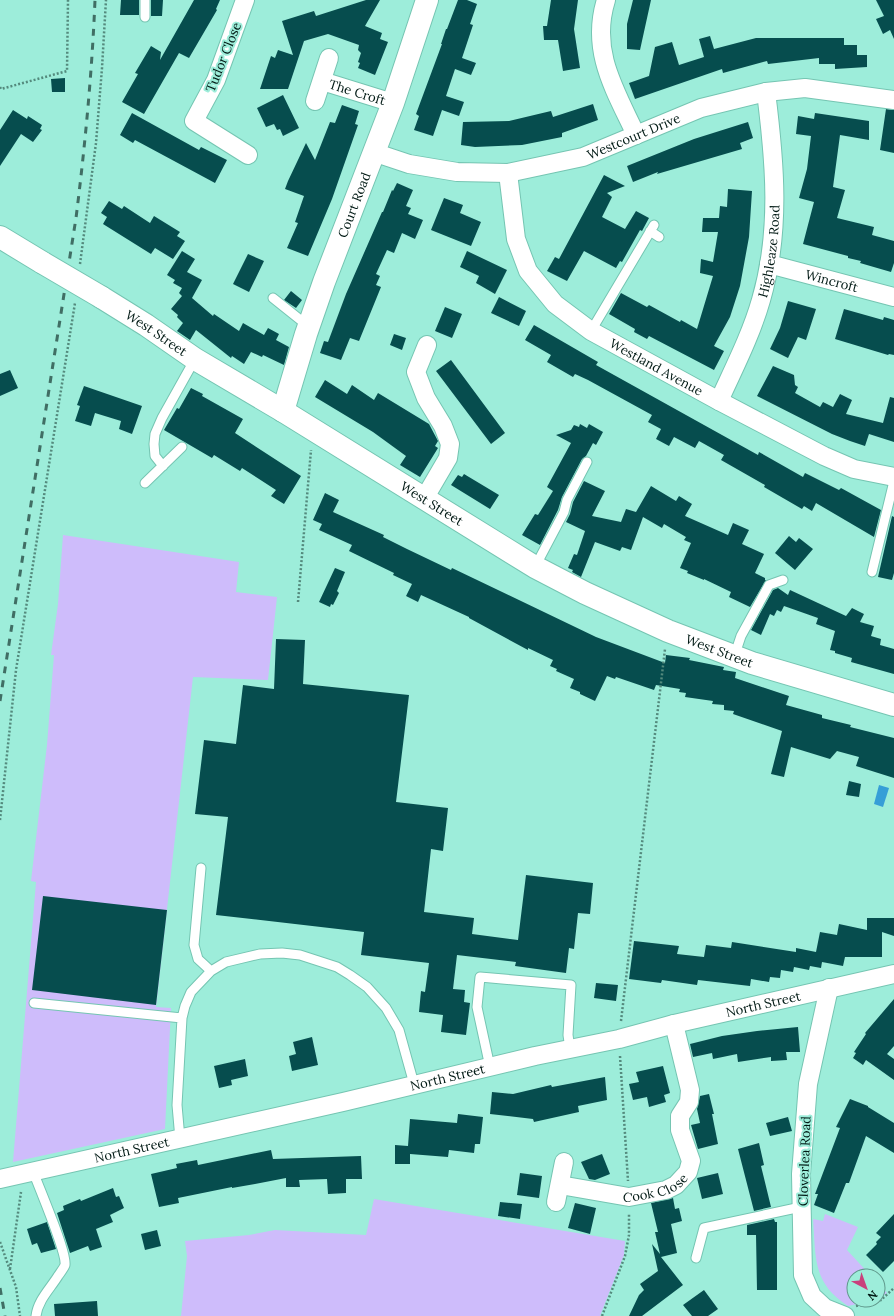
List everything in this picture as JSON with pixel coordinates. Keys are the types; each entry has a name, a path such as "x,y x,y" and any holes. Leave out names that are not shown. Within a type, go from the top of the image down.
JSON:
{"street":[{"name":"Tudor Close","path":"245,0 216,80 194,121 248,154"},
{"name":"Court Road","path":"283,411 324,282 393,103 427,0"},
{"path":"606,0 601,26 602,52 616,92 636,135"},
{"path":"315,101 329,58"},
{"name":"The Croft","path":"322,81 393,103"},
{"name":"Westcourt Drive","path":"373,152 409,164 457,172 508,173 583,157 701,108 766,92 805,88 894,100"},
{"name":"Highleaze Road","path":"719,402 752,327 761,300 769,264 775,200 774,168 766,92"},
{"name":"Westland Avenue","path":"508,173 516,239 528,271 556,304 591,331 719,402 824,456 854,469 894,477"},
{"name":"West Street","path":"5,244 43,263 101,297 146,325 195,359 283,411 535,567 585,593 668,631 734,657 894,705"},
{"name":"Wincroft","path":"769,264 894,297"},
{"path":"424,499 448,458 450,444 443,426 426,398 416,372 427,345"},
{"name":"North Street","path":"0,1179 343,1102 414,1084 619,1039 674,1024 894,974"},
{"name":"Cloverlea Road","path":"830,988 808,1084 801,1174 803,1275 812,1296 825,1308 845,1316"},
{"name":"Cook Close","path":"560,1185 629,1197 666,1190 676,1185 688,1172 691,1161 680,1130 680,1116 689,1102 690,1090 674,1024"},
{"path":"556,1202 564,1162"}],"lane":[{"path":"145,0 145,17"},
{"path":"591,331 652,228 659,237"},
{"path":"273,298 309,327"},
{"path":"163,466 155,456 155,434 162,418 195,359"},
{"path":"145,483 182,447"},
{"path":"535,567 564,512 567,500 587,462"},
{"path":"872,572 894,481"},
{"path":"734,657 741,636 769,585 783,580"},
{"path":"201,868 194,945 198,959 211,971"},
{"path":"180,1139 177,1105 182,1018 192,992 211,971 226,962 260,954 282,953 300,955 337,967 367,987 386,1008 399,1030 414,1084"},
{"path":"490,1067 476,1007 480,977 571,985 568,1034 570,1049"},
{"path":"34,1002 182,1018"},
{"path":"27,1173 60,1240 64,1252 65,1265 37,1308 36,1316"},
{"path":"696,1258 704,1228 801,1207"}],"path":[{"path":"0,87 1,89 67,70 68,0"},
{"path":"79,270 96,143 106,0"},
{"path":"0,820 16,670 75,300"},
{"path":"298,602 312,429"},
{"path":"602,1316 625,1256 629,1235 629,1197 619,1039 668,631"},
{"path":"10,1269 20,1193 27,1173"},
{"path":"0,1242 16,1287 20,1316"},
{"path":"845,1316 854,1307 881,1300 894,1288"}],"shaded area":[{"path":"63,535 239,562 236,592 277,597 268,680 193,677 156,1007 171,1008 165,1129 13,1162 36,882 31,881 47,745 54,655 51,655 58,604"},
{"path":"374,1199 625,1241 624,1255 600,1316 181,1316 187,1256 185,1241 249,1235 275,1230 366,1235"},
{"path":"825,1214 858,1227 847,1250 864,1268 846,1268 846,1304 836,1297 828,1288 818,1268 813,1219 823,1221"}],"water":[{"path":"879,785 889,788 883,807 874,804"}],"building":[{"path":"121,0 139,0 139,15 120,15"},
{"path":"151,0 163,0 162,16 151,16"},
{"path":"194,0 220,0 216,9 217,10 189,58 179,53 144,114 122,102 138,74 135,73 151,46 161,52 160,60"},
{"path":"366,0 380,0 365,26 382,33 380,39 388,42 375,75 358,68 361,53 358,50 359,45 328,34 304,41 288,89 260,89 271,56 275,58 278,50 293,55 282,21 314,11 316,16"},
{"path":"458,0 467,0 477,4 470,24 473,25 462,58 476,63 471,75 455,69 446,96 464,102 459,116 442,110 433,136 414,130 419,116 416,114 442,44 446,29"},
{"path":"551,0 578,0 574,29 580,68 563,71 558,40 544,40 543,26 547,26"},
{"path":"633,0 651,0 640,50 627,49 627,24"},
{"path":"876,0 894,0 894,39 890,30 883,34 876,19 884,16"},
{"path":"710,36 714,49 756,38 844,38 844,45 857,45 857,55 867,55 867,67 835,69 835,64 819,64 819,58 768,64 767,61 723,73 722,69 635,99 629,83 649,76 655,47 672,42 679,65 704,57 699,39"},
{"path":"65,78 65,92 52,92 51,79"},
{"path":"283,95 299,128 283,136 280,129 277,130 274,124 266,127 257,108"},
{"path":"593,104 598,120 562,133 562,137 522,145 475,147 461,145 463,122 509,121 551,111 553,117"},
{"path":"342,105 359,111 355,124 358,125 332,199 308,256 287,248 298,223 295,222 304,196 285,189 306,143 315,160 330,122 335,123"},
{"path":"886,109 894,110 894,153 880,150"},
{"path":"13,110 27,119 28,116 42,125 40,129 42,130 33,142 21,134 0,166 0,130"},
{"path":"132,113 199,150 201,147 227,160 215,183 135,140 133,143 120,135"},
{"path":"815,113 869,121 869,140 840,135 833,187 845,190 837,218 874,227 872,235 894,241 894,263 891,272 860,263 861,261 848,258 848,256 803,244 814,202 799,198 807,169 811,136 796,134 798,116 814,119"},
{"path":"748,122 753,138 740,143 742,149 657,174 658,172 633,182 627,166 694,139"},
{"path":"604,175 625,186 607,193 612,197 602,217 625,229 636,211 649,218 642,231 640,230 622,262 620,261 616,268 584,251 567,281 547,271 555,257 559,259"},
{"path":"397,183 413,190 406,206 411,208 408,214 423,220 415,239 402,233 394,253 387,250 376,274 380,276 376,285 381,287 359,341 350,338 341,360 320,353 324,341 328,342 346,294 392,190 393,191"},
{"path":"728,189 752,191 749,237 740,286 730,317 714,346 724,351 714,370 649,336 647,339 634,332 635,329 609,314 621,293 647,307 649,305 680,322 681,320 697,329 713,276 700,273 701,259 713,262 718,232 702,232 703,218 719,218 720,206 727,207"},
{"path":"444,198 463,205 460,213 481,222 471,246 431,230"},
{"path":"109,201 122,209 124,206 150,223 154,216 180,232 177,236 185,241 173,259 155,248 151,254 103,224 107,217 101,213"},
{"path":"182,251 195,259 187,272 202,280 192,298 213,316 214,314 239,331 243,323 264,335 268,328 279,334 276,340 289,347 284,365 263,355 262,357 251,352 244,364 232,356 231,358 196,330 190,340 177,331 183,323 177,317 178,315 171,309 182,296 179,293 182,288 173,283 175,280 167,275"},
{"path":"467,251 507,270 495,294 476,283 479,276 460,267"},
{"path":"248,254 264,261 249,292 233,284"},
{"path":"291,291 302,300 296,308 284,300"},
{"path":"499,297 526,311 519,326 491,313"},
{"path":"788,301 816,309 806,340 798,337 788,358 770,349 780,328"},
{"path":"445,307 462,314 452,338 435,331"},
{"path":"844,309 883,320 884,317 894,320 894,355 888,355 835,339"},
{"path":"534,325 598,362 596,365 758,455 759,452 803,477 805,473 839,490 841,488 881,510 874,537 816,503 812,511 804,506 802,509 764,487 765,485 721,460 724,455 699,441 695,448 674,437 669,446 656,439 661,429 648,422 652,415 588,380 575,374 573,377 547,362 551,355 525,340"},
{"path":"394,334 406,338 402,350 390,345"},
{"path":"451,360 505,433 491,444 436,371"},
{"path":"773,366 794,375 795,385 798,387 795,393 820,407 823,402 833,407 840,394 852,400 846,414 883,423 890,397 894,398 894,442 869,434 865,446 850,441 832,434 757,396"},
{"path":"10,370 18,388 0,396 0,374"},
{"path":"325,380 347,394 352,385 374,400 378,393 429,424 438,441 435,446 438,448 420,477 400,465 406,456 373,432 315,397"},
{"path":"84,386 142,406 132,434 119,429 121,421 95,413 91,426 75,421 80,406 77,405"},
{"path":"191,388 203,394 202,396 243,419 235,433 301,476 284,504 271,496 276,490 242,468 240,471 214,455 212,458 164,430 177,408 179,409"},
{"path":"580,424 587,428 589,424 603,432 596,445 593,443 586,456 582,459 562,497 558,510 540,545 522,535 535,514 538,515 553,491 547,487 571,443 556,435 571,430 574,425 579,427"},
{"path":"464,474 499,495 490,509 451,485 458,475 462,477"},
{"path":"584,481 605,491 592,516 621,522 626,509 636,512 651,486 676,501 679,496 692,504 685,516 728,535 733,523 749,530 742,544 764,554 755,573 766,580 750,607 729,597 731,592 704,579 687,573 688,571 680,568 691,543 684,540 686,537 664,524 662,528 643,517 631,550 622,547 620,551 595,542 581,577 572,572 573,570 568,568 574,554 577,555 585,531 566,522 573,502"},
{"path":"325,493 339,500 333,512 384,535 383,537 451,570 452,568 596,637 665,663 666,655 690,658 689,660 724,667 723,670 736,672 735,678 789,696 786,705 822,715 822,718 851,725 850,727 894,738 894,778 856,766 859,757 837,751 830,759 791,747 784,777 771,774 782,731 733,714 734,711 724,710 724,705 712,704 713,701 685,697 686,693 679,692 680,689 656,685 654,690 616,677 615,679 607,676 595,701 580,694 580,692 570,688 574,679 556,671 557,669 550,666 553,660 528,648 528,650 469,617 421,595 418,602 406,596 412,584 393,575 394,573 349,551 352,545 319,530 322,524 313,520"},
{"path":"892,516 894,517 894,573 892,580 878,577"},
{"path":"789,536 796,542 799,538 813,549 795,570 775,553"},
{"path":"335,568 345,572 337,591 339,593 333,605 331,604 330,607 319,602"},
{"path":"778,588 788,595 790,590 846,616 852,608 864,614 860,622 874,626 871,636 881,639 880,645 894,649 894,674 851,662 852,658 830,650 835,631 816,624 818,618 784,606 781,612 777,610 774,616 770,614 761,635 751,630 773,590"},
{"path":"276,639 305,640 303,684 409,695 396,802 448,808 443,851 431,849 424,912 474,918 472,934 518,940 526,875 593,883 590,914 578,913 574,949 569,948 566,973 515,966 516,962 457,955 453,989 465,990 464,1002 470,1003 466,1035 441,1032 443,1015 419,1012 421,991 425,992 429,963 361,955 364,932 216,915 228,817 195,814 204,740 236,744 243,685 274,689"},
{"path":"849,781 861,784 859,797 846,795"},
{"path":"43,896 167,910 156,1005 32,990"},
{"path":"867,918 894,918 894,936 882,932 882,957 845,957 843,966 822,962 821,968 810,966 809,970 794,967 793,972 781,970 780,978 770,977 769,982 751,979 750,986 698,980 697,985 662,980 661,983 629,979 634,941 679,946 677,954 704,957 706,945 731,948 732,942 796,952 796,948 816,952 820,932 837,935 839,924 867,930"},
{"path":"596,983 618,985 616,1001 594,998"},
{"path":"894,999 894,1046 887,1054 894,1059 894,1080 866,1060 863,1065 853,1058 856,1053 854,1052 866,1034 865,1033"},
{"path":"798,1027 800,1052 786,1052 787,1060 771,1061 771,1057 738,1062 737,1054 713,1059 712,1053 693,1057 690,1044 722,1036"},
{"path":"312,1037 318,1065 292,1071 289,1056 296,1054 293,1042"},
{"path":"245,1059 248,1076 231,1080 232,1085 219,1088 214,1066"},
{"path":"663,1066 670,1093 664,1095 666,1102 649,1107 647,1097 633,1100 629,1084 639,1082 636,1072"},
{"path":"605,1077 607,1100 578,1106 579,1112 534,1122 533,1119 490,1114 492,1092 513,1094 551,1085 552,1087"},
{"path":"709,1094 714,1114 712,1114 718,1144 698,1149 691,1125 700,1123 697,1109 700,1096"},
{"path":"850,1099 868,1106 894,1123 894,1153 866,1136 849,1183 846,1183 834,1213 814,1205 818,1194 815,1194 840,1128 836,1127"},
{"path":"458,1114 483,1117 480,1144 475,1144 474,1153 449,1150 448,1157 410,1154 410,1164 395,1164 395,1145 408,1146 410,1119 457,1123"},
{"path":"788,1117 792,1131 770,1136 766,1123"},
{"path":"759,1143 764,1165 761,1166 771,1207 754,1211 738,1149"},
{"path":"271,1150 273,1159 361,1156 362,1179 346,1179 346,1193 328,1194 327,1179 299,1180 300,1187 286,1187 286,1178 178,1198 179,1203 159,1207 151,1174 177,1168 176,1164 197,1160 198,1165"},
{"path":"602,1154 610,1174 595,1180 589,1179 581,1162"},
{"path":"520,1173 542,1176 539,1198 517,1195"},
{"path":"718,1173 723,1194 702,1199 697,1178"},
{"path":"113,1188 116,1197 119,1196 124,1208 110,1215 113,1222 96,1229 102,1247 90,1251 88,1246 70,1253 57,1213 64,1210 63,1206 80,1199 81,1201"},
{"path":"673,1198 675,1209 679,1208 682,1221 671,1224 677,1253 661,1257 683,1285 642,1316 629,1316 639,1295 644,1290 640,1284 658,1271 652,1244 660,1254 655,1232 658,1232 651,1203"},
{"path":"500,1202 522,1204 520,1219 498,1216"},
{"path":"575,1203 596,1208 590,1234 568,1228"},
{"path":"894,1214 894,1261 886,1269 879,1268 866,1255 877,1244 876,1242 881,1237 876,1233"},
{"path":"774,1219 775,1222 777,1222 777,1290 757,1290 756,1235 747,1235 747,1225"},
{"path":"47,1222 56,1249 41,1253 37,1243 32,1245 27,1229"},
{"path":"157,1230 161,1246 145,1250 141,1234"},
{"path":"704,1290 718,1309 708,1316 692,1316 683,1305"},
{"path":"97,1301 98,1316 55,1316 54,1304"}],"railway":[{"path":"0,701 76,218 88,109 95,0"},
{"path":"0,1288 5,1316"}]}
